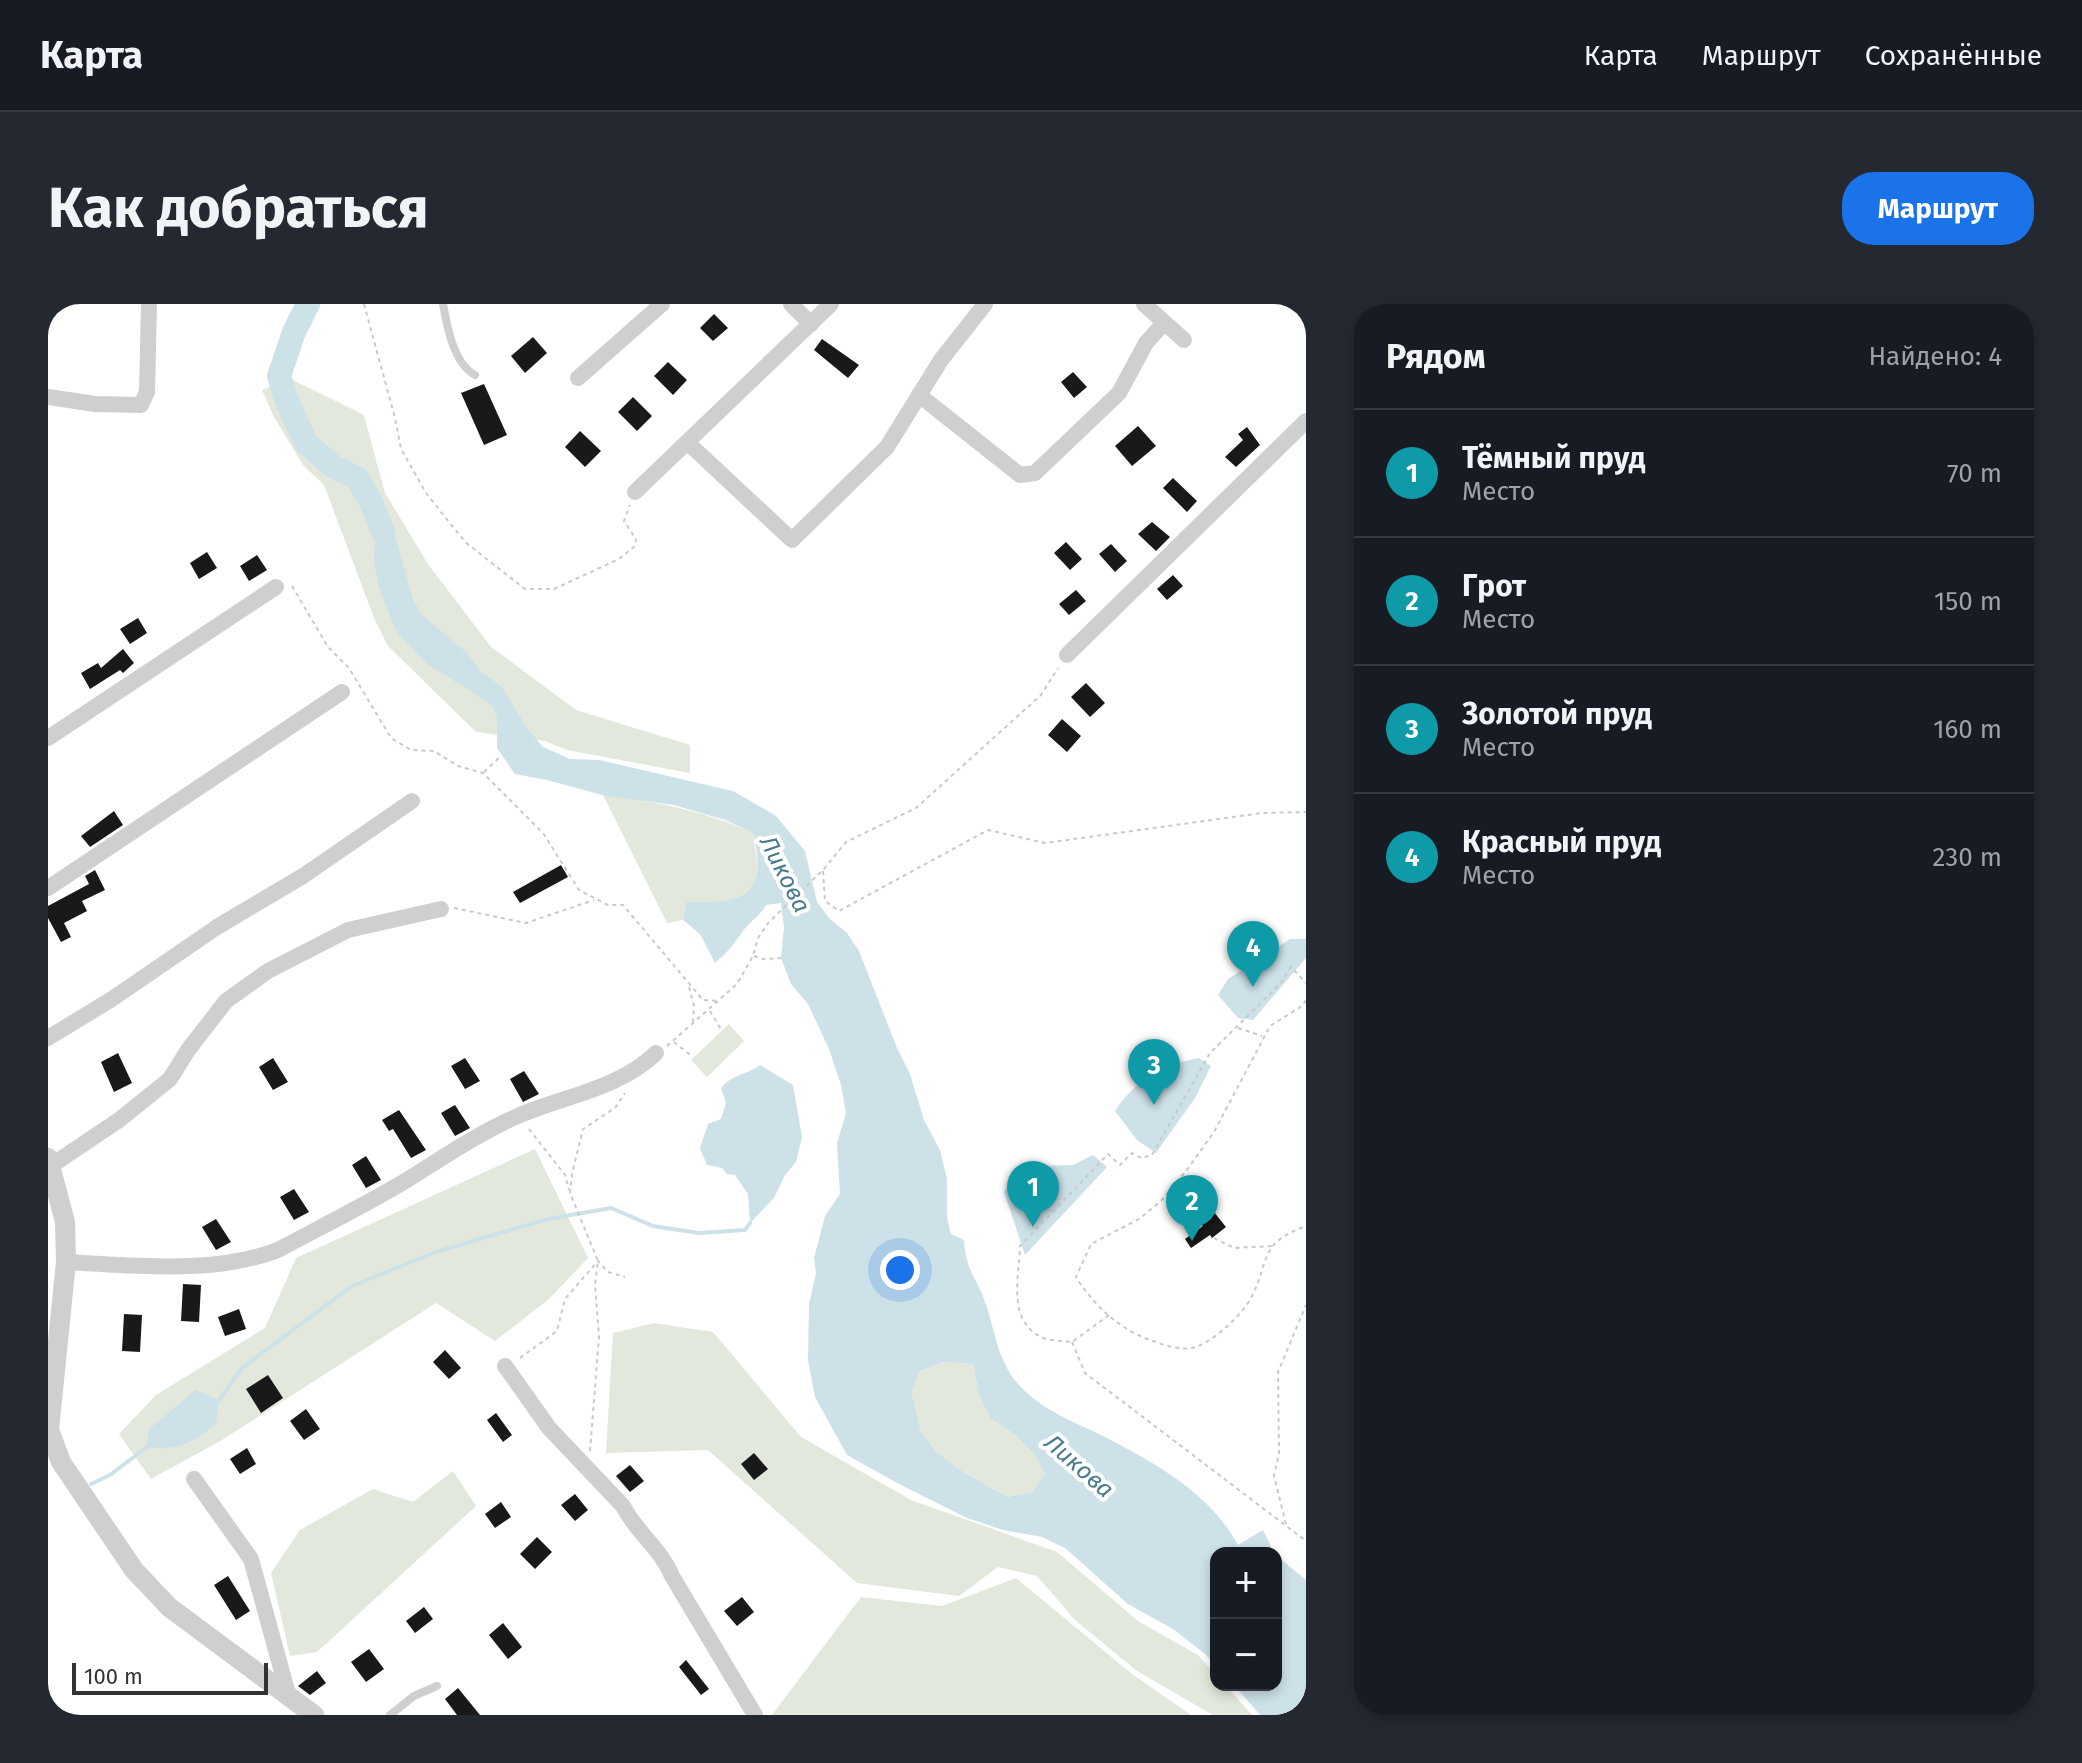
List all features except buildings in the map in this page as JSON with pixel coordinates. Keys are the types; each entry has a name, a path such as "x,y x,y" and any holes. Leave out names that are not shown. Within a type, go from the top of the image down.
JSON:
{"street":[{"path":"48,397 95,404 141,405 147,392 149,304"},
{"path":"578,378 662,304"},
{"path":"791,304 811,324"},
{"path":"635,492 831,304"},
{"path":"687,442 792,540 887,447 941,360 985,304"},
{"path":"1144,304 1184,340"},
{"path":"919,395 1020,475 1035,473 1119,393 1146,343 1163,324"},
{"path":"1067,655 1306,421"},
{"path":"48,738 276,587"},
{"path":"48,888 342,692"},
{"path":"48,1038 112,999 217,927 303,876 412,801"},
{"path":"314,1715 169,1607 134,1570 61,1462 49,1430 66,1262 65,1222 50,1162 119,1120 170,1079 226,1001 268,971 348,930 441,909"},
{"path":"66,1262 170,1267 257,1258 278,1250 374,1198 464,1143 518,1116 598,1088 644,1065 656,1053"},
{"path":"505,1366 549,1428 623,1506 628,1517 666,1561 755,1715"},
{"path":"194,1479 251,1559 288,1694"}],"lane":[{"path":"443,304 452,341 464,370 475,375"},
{"path":"390,1715 414,1696 437,1686"}],"path":[{"path":"364,304 401,449 426,493 465,542 525,589 554,589 619,559 635,546 636,539 624,521 635,492"},
{"path":"276,587 286,580 290,582 328,647 349,668 391,738 411,750 434,751 458,766 483,773 543,833 579,890 608,905 623,905 703,1000 718,1001"},
{"path":"656,1053 737,984 753,956 758,938 782,908 823,870 846,842 916,808 1041,695 1067,655"},
{"path":"483,773 501,756"},
{"path":"823,870 825,901 839,911 988,830 1045,843 1262,813 1306,812"},
{"path":"441,909 461,908 526,923 595,899"},
{"path":"753,956 781,958"},
{"path":"1110,1315 1072,1342 1041,1337 1020,1318 1017,1308 1020,1246 1108,1154 1120,1165 1132,1153 1141,1158 1152,1155 1210,1053 1280,984 1291,967 1306,983"},
{"path":"687,982 694,1006 693,1024"},
{"path":"1306,1000 1302,1006 1270,1026 1214,1132 1186,1171 1161,1201 1139,1219 1091,1244 1076,1277 1088,1296 1138,1337 1169,1347 1192,1348 1231,1323 1252,1297 1264,1259 1273,1246 1281,1237 1306,1226"},
{"path":"709,1009 722,1031"},
{"path":"1237,1028 1264,1036"},
{"path":"673,1041 693,1057"},
{"path":"570,1193 583,1129 615,1108 630,1086"},
{"path":"518,1116 565,1175 579,1219 598,1261 608,1272 625,1277"},
{"path":"1214,1238 1234,1248 1273,1246"},
{"path":"505,1366 520,1359 557,1331 565,1299 598,1261"},
{"path":"589,1472 599,1337 595,1284 598,1261"},
{"path":"1287,1526 1274,1476 1279,1453 1278,1372 1306,1305"},
{"path":"1072,1342 1085,1373 1306,1541"}],"shaded area":[{"path":"291,379 364,415 385,493 428,564 491,647 576,710 690,745 690,773 567,750 545,741 476,732 388,646 374,618 324,485 303,465 274,417 262,390"},
{"path":"603,795 679,808 753,833 757,867 754,883 748,892 730,901 686,903 683,920 667,923"},
{"path":"729,1024 744,1041 707,1077 691,1060"},
{"path":"535,1149 588,1258 549,1299 495,1341 436,1303 222,1440 151,1479 119,1434 156,1395 265,1328 296,1258"},
{"path":"654,1323 713,1332 801,1437 911,1500 1057,1552 1138,1621 1198,1655 1210,1668 1210,1691 1230,1691 1252,1715 1213,1715 1137,1671 1075,1620 1037,1576 998,1567 959,1596 857,1583 708,1450 606,1453 613,1333"},
{"path":"944,1362 973,1364 979,1395 990,1418 1014,1434 1035,1455 1045,1474 1032,1492 1007,1497 959,1469 936,1451 921,1432 910,1393 920,1371"},
{"path":"453,1471 476,1506 317,1652 290,1656 271,1573 300,1530 373,1489 413,1502"},
{"path":"1016,1578 1132,1674 1191,1715 772,1715 861,1597 942,1606"}],"water":[{"path":"371,502 392,525 413,600 423,616 466,652 481,672 502,687 527,728 543,747 570,759 599,760 733,791 776,816 805,851 817,902 829,918 847,933 859,951 910,1074 924,1120 940,1150 947,1179 947,1218 951,1234 964,1240 970,1269 984,1298 1003,1359 1013,1377 1029,1395 1048,1409 1122,1446 1179,1481 1212,1510 1238,1545 1263,1530 1271,1547 1210,1547 1210,1659 1173,1629 1128,1604 1065,1548 1042,1537 1003,1530 967,1518 847,1455 815,1397 808,1360 809,1304 816,1273 814,1258 825,1216 840,1194 837,1143 846,1113 841,1085 829,1049 808,1004 791,984 781,958 784,927 781,903 766,905 715,963 700,934 683,920 686,902 736,898 754,883 757,854 753,833 725,820 674,805 606,796 515,774 497,748 497,717 491,704 427,664 397,633 379,588 374,561 375,537 370,517","holes":["944,1362 973,1364 979,1395 990,1418 1014,1434 1035,1455 1045,1474 1032,1492 1007,1497 959,1469 936,1451 921,1432 911,1393 920,1371"]},
{"path":"1290,939 1306,939 1306,958 1253,1020 1238,1018 1218,995 1228,979"},
{"path":"1199,1058 1211,1066 1195,1098 1156,1153 1137,1140 1115,1111 1131,1091 1162,1069"},
{"path":"760,1065 793,1085 802,1137 796,1162 785,1175 774,1198 750,1223 748,1194 735,1175 707,1165 700,1148 708,1124 721,1119 726,1103 721,1088"},
{"path":"1093,1155 1107,1167 1025,1255 1004,1192 1020,1166 1073,1165"},
{"path":"196,1390 219,1400 216,1424 200,1436 176,1447 147,1447 149,1429"},
{"path":"1282,1560 1306,1580 1306,1715 1260,1715 1239,1691 1282,1691"}],"waterway":[{"name":"Ликова","path":"308,304 294,332 279,376 286,399 306,443 334,467 357,478 383,532"},
{"path":"219,1400 242,1368 352,1286 439,1251 548,1219 611,1208 653,1226 699,1233 745,1230 750,1223"},
{"path":"91,1484 110,1475 147,1447"}],"place":[{"name":"Красный пруд","path":"1253,987"},
{"name":"Золотой пруд","path":"1154,1105"},
{"name":"Тёмный пруд","path":"1033,1227"},
{"name":"Грот","path":"1192,1241"}]}
